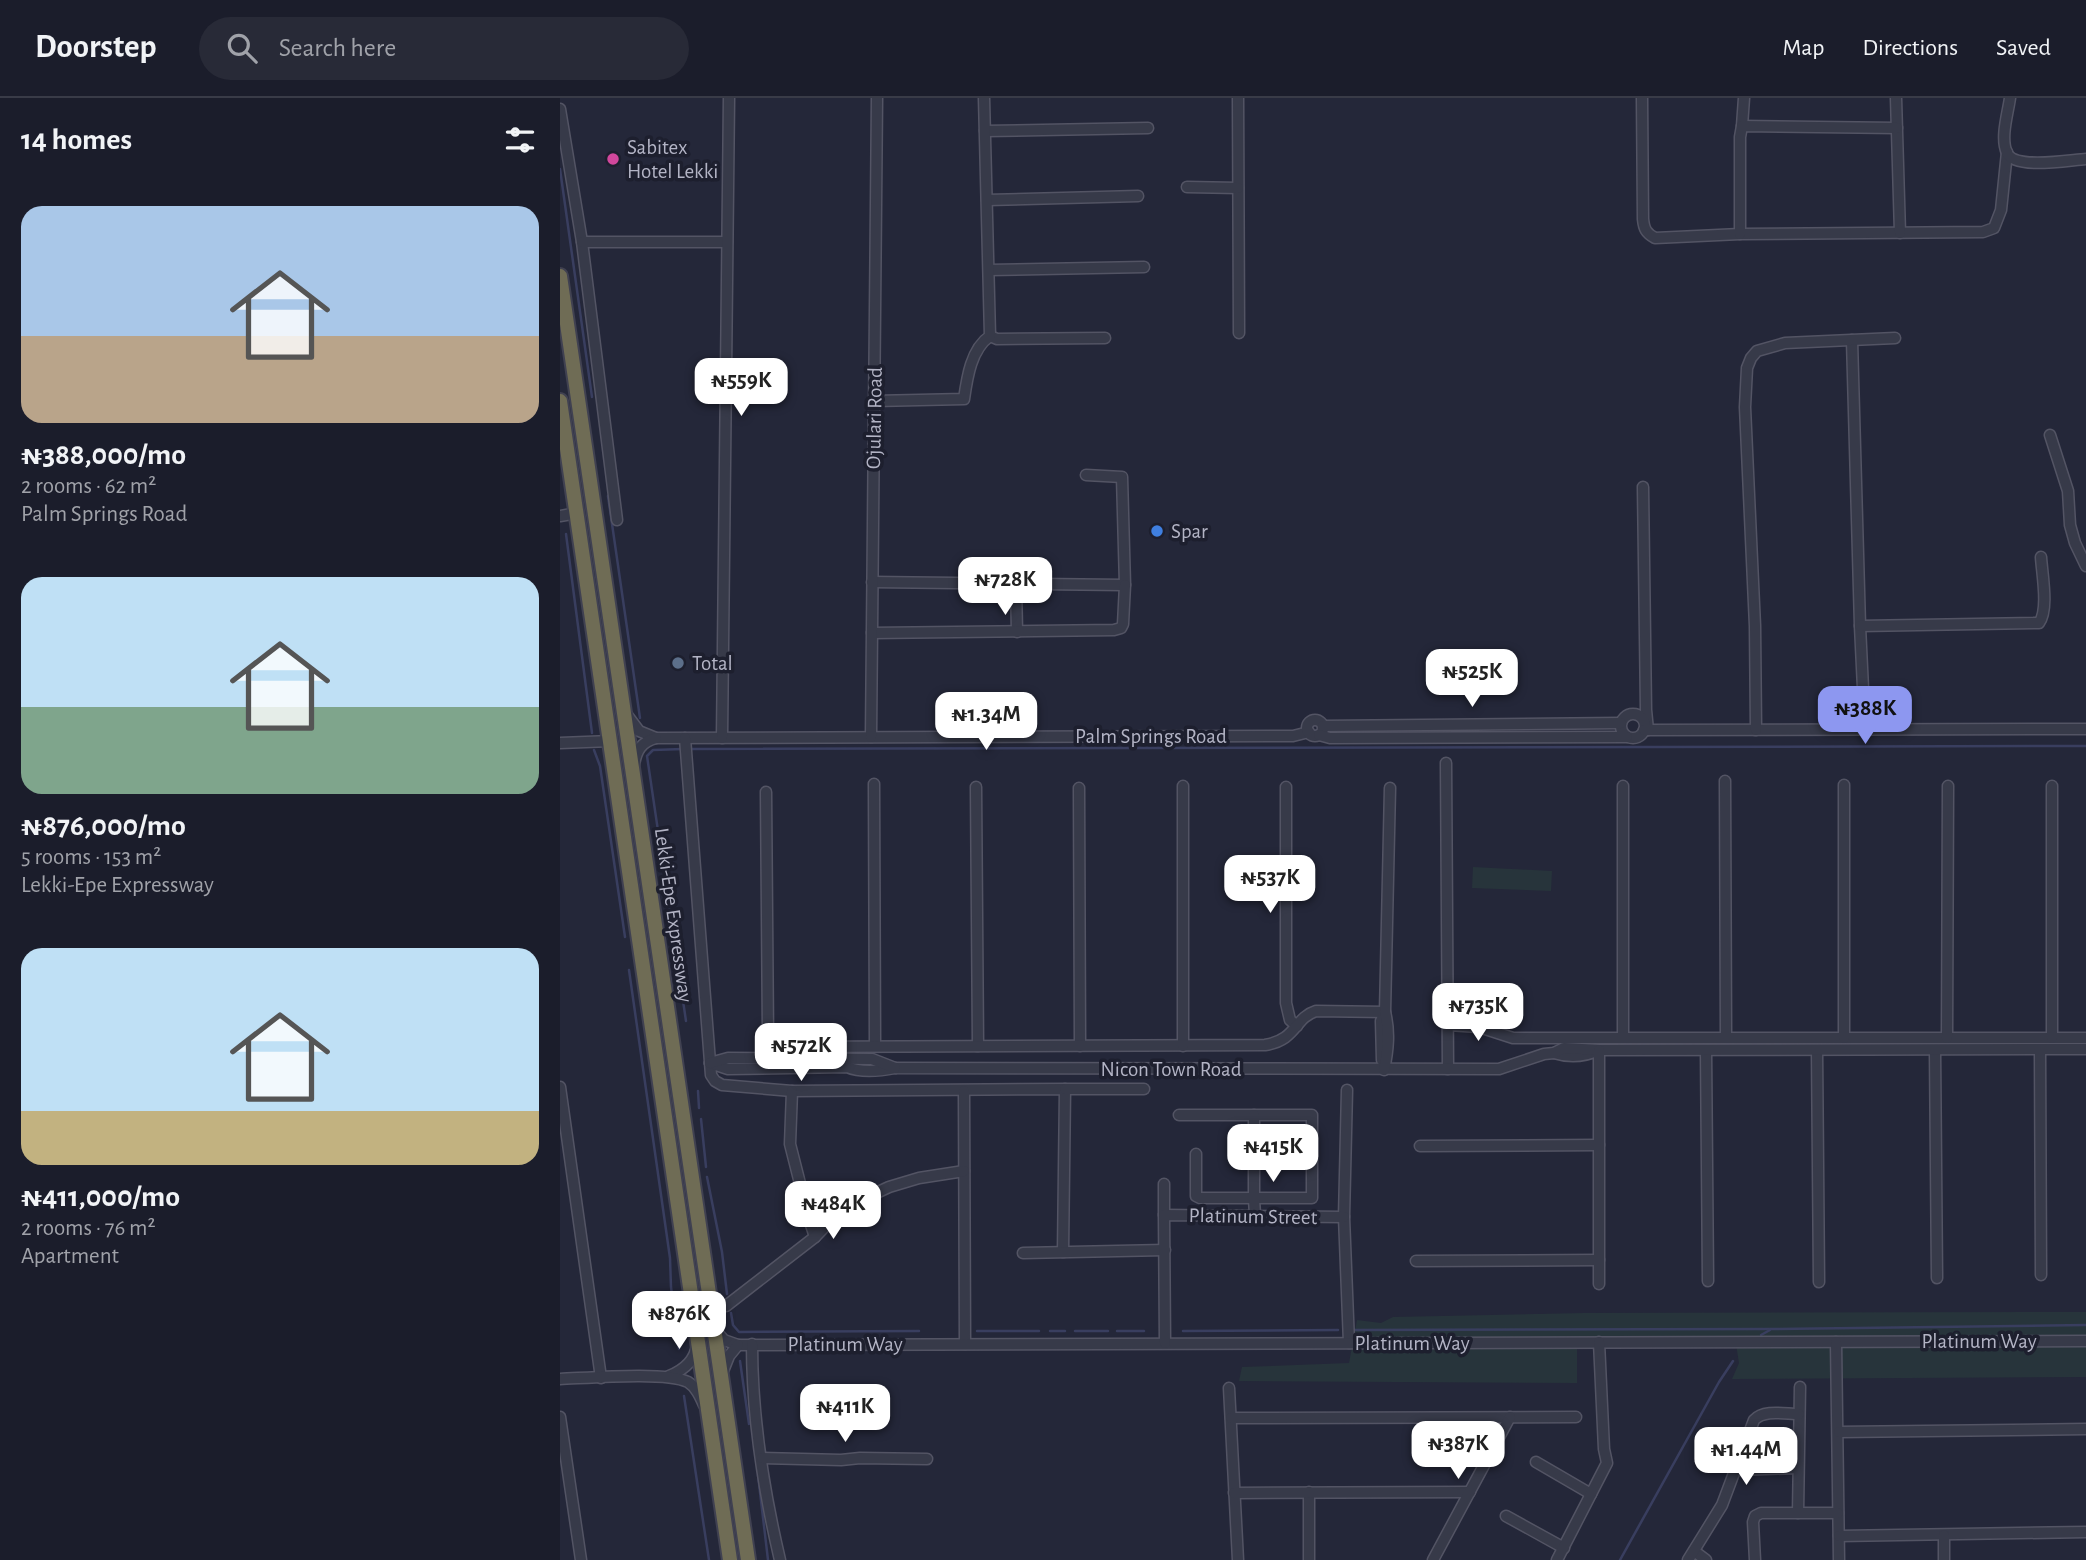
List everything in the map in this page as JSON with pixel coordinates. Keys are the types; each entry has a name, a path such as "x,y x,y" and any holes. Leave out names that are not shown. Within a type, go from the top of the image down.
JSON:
{"highway":[{"name":"Lekki-Epe Expressway","path":"560,276 748,1560"},
{"name":"Lekki-Epe Expressway","path":"560,401 730,1560"}],"street":[{"path":"722,738 729,98"},
{"name":"Ojulari Road","path":"871,737 877,98"},
{"path":"874,401 964,399 968,372 980,345 990,336 984,98"},
{"path":"1238,98 1239,333"},
{"path":"1642,98 1643,219 1644,228 1655,238 1740,234 1983,232 1994,228 2001,210 2007,152 2005,132 2010,98"},
{"path":"1740,234 1740,137 1744,98"},
{"path":"1896,98 1900,233"},
{"path":"560,109 582,242 617,520"},
{"path":"1742,126 1897,128"},
{"path":"985,131 1148,128"},
{"path":"2007,152 2013,160 2024,163 2086,159"},
{"path":"1187,187 1238,188"},
{"path":"986,200 1138,196"},
{"path":"582,242 727,242"},
{"path":"989,270 1144,267"},
{"path":"990,336 997,339 1105,338"},
{"path":"1756,730 1755,626 1745,407 1747,368 1757,351 1771,346 1895,338"},
{"path":"1852,340 1865,730"},
{"path":"2050,435 2068,491 2070,525 2086,566"},
{"path":"872,633 1121,628 1125,585 1122,477 1086,475"},
{"path":"1643,487 1646,730"},
{"path":"560,516 578,513"},
{"path":"1860,626 2039,623 2044,614 2041,557"},
{"path":"872,582 1125,585"},
{"path":"1016,584 1017,632"},
{"path":"622,705 639,731 656,738"},
{"path":"1627,737 1622,731 1621,723 1625,717 1636,715 1644,723 1646,730"},
{"path":"1317,731 1621,723"},
{"path":"1317,731 1330,738 1631,739 1639,737 1646,730 2086,729"},
{"name":"Palm Springs Road","path":"656,738 686,745 722,738 1281,736 1317,731"},
{"path":"632,779 637,751 642,745 656,738"},
{"path":"560,743 611,741"},
{"path":"686,745 711,1075 715,1081 722,1085 792,1091 1144,1090"},
{"path":"1446,763 1448,1069"},
{"path":"1725,781 1726,1038"},
{"path":"874,784 875,1046"},
{"path":"1844,785 1844,1038"},
{"path":"1183,786 1183,1045"},
{"path":"1622,786 1622,1038"},
{"path":"1947,1038 1948,786"},
{"path":"2052,786 2052,1038"},
{"path":"976,787 978,1046"},
{"path":"1286,787 1286,1003 1290,1020 1297,1026"},
{"path":"1079,788 1080,1046"},
{"path":"1384,1070 1381,1021 1385,1012 1390,788"},
{"path":"766,792 768,1037 774,1044 788,1047 1265,1045 1279,1042 1292,1033 1309,1013 1385,1012"},
{"path":"1448,1025 1479,1027 1513,1038 2086,1038"},
{"name":"Nicon Town Road","path":"847,1063 856,1070 1499,1069 1564,1048 2086,1049"},
{"path":"2040,1049 2041,1275"},
{"path":"1599,1284 1600,1050"},
{"path":"1706,1050 1708,1281"},
{"path":"1817,1050 1819,1282"},
{"path":"1936,1050 1937,1278"},
{"path":"872,1059 872,1070"},
{"name":"Nicon Town Road","path":"710,1063 728,1069 847,1063 872,1059 895,1068"},
{"path":"560,1087 601,1378"},
{"path":"1063,1252 1065,1089"},
{"path":"1347,1090 1344,1217 1349,1343"},
{"path":"792,1091 790,1144 816,1237"},
{"path":"964,1091 965,1344"},
{"path":"1179,1115 1312,1115 1312,1198 1200,1198 1196,1196 1196,1154"},
{"path":"1254,1115 1255,1215"},
{"path":"1420,1146 1600,1145"},
{"path":"711,1309 726,1306 816,1237 842,1209 889,1187 919,1178 964,1171"},
{"path":"1164,1184 1164,1214"},
{"name":"Platinum Street","path":"1165,1343 1164,1214 1344,1217"},
{"path":"1023,1253 1165,1250"},
{"path":"1416,1261 1599,1259"},
{"path":"714,1328 724,1340 738,1345 723,1366 722,1379"},
{"path":"560,1378 668,1376 680,1372 689,1364 696,1352 698,1334"},
{"name":"Platinum Way","path":"738,1345 2086,1341"},
{"path":"1557,1560 1607,1463 1599,1342"},
{"path":"1836,1342 1839,1560"},
{"path":"752,1345 754,1396 762,1458 780,1560"},
{"path":"668,1376 689,1383 696,1389 710,1424"},
{"path":"1798,1513 1800,1387"},
{"path":"1229,1388 1238,1560"},
{"path":"1706,1560 1691,1555 1722,1505 1754,1420 1759,1415 1799,1414"},
{"path":"560,1417 580,1560"},
{"path":"1433,1560 1510,1417"},
{"path":"1231,1418 1576,1417"},
{"path":"1839,1432 2086,1429"},
{"path":"762,1458 928,1459"},
{"path":"1536,1462 1591,1494"},
{"path":"1737,1470 1798,1468"},
{"path":"1309,1492 1309,1560"},
{"path":"1234,1493 1470,1492"},
{"path":"1755,1560 1755,1516 1761,1513 1838,1513"},
{"path":"1506,1516 1564,1548"},
{"path":"1839,1536 2086,1532"},
{"path":"1944,1535 1944,1560"}],"shaded area":[{"path":"1473,867 1552,871 1551,891 1472,888"},
{"path":"2086,1312 2086,1377 1732,1379 1739,1363 1735,1337 1663,1341 1577,1339 1577,1383 1239,1381 1242,1367 1349,1363 1357,1320 1381,1323 1393,1317 1585,1313"}],"waterway":[{"path":"560,169 592,397"},
{"path":"608,496 640,718"},
{"path":"566,534 592,733"},
{"path":"689,749 2086,746"},
{"path":"683,749 653,750 647,756 686,1021"},
{"path":"594,750 600,766 625,937"},
{"path":"629,970 670,1258 679,1349"},
{"path":"698,1091 699,1108"},
{"path":"701,1119 706,1167"},
{"path":"707,1177 722,1252 727,1294"},
{"path":"731,1313 733,1325 739,1332 919,1331"},
{"path":"1355,1330 2086,1325"},
{"path":"1183,1331 1338,1330"},
{"path":"1761,1335 1770,1330"},
{"path":"977,1331 1039,1331"},
{"path":"1050,1331 1065,1331"},
{"path":"1075,1331 1108,1331"},
{"path":"1117,1331 1144,1331"},
{"path":"740,1361 749,1424"},
{"path":"1620,1560 1733,1361"},
{"path":"684,1396 709,1560"},
{"path":"758,1475 768,1560"}],"place":[{"name":"Sabitex Hotel Lekki","path":"613,159"},
{"name":"Spar","path":"1157,531"},
{"name":"Total","path":"678,663"}]}
